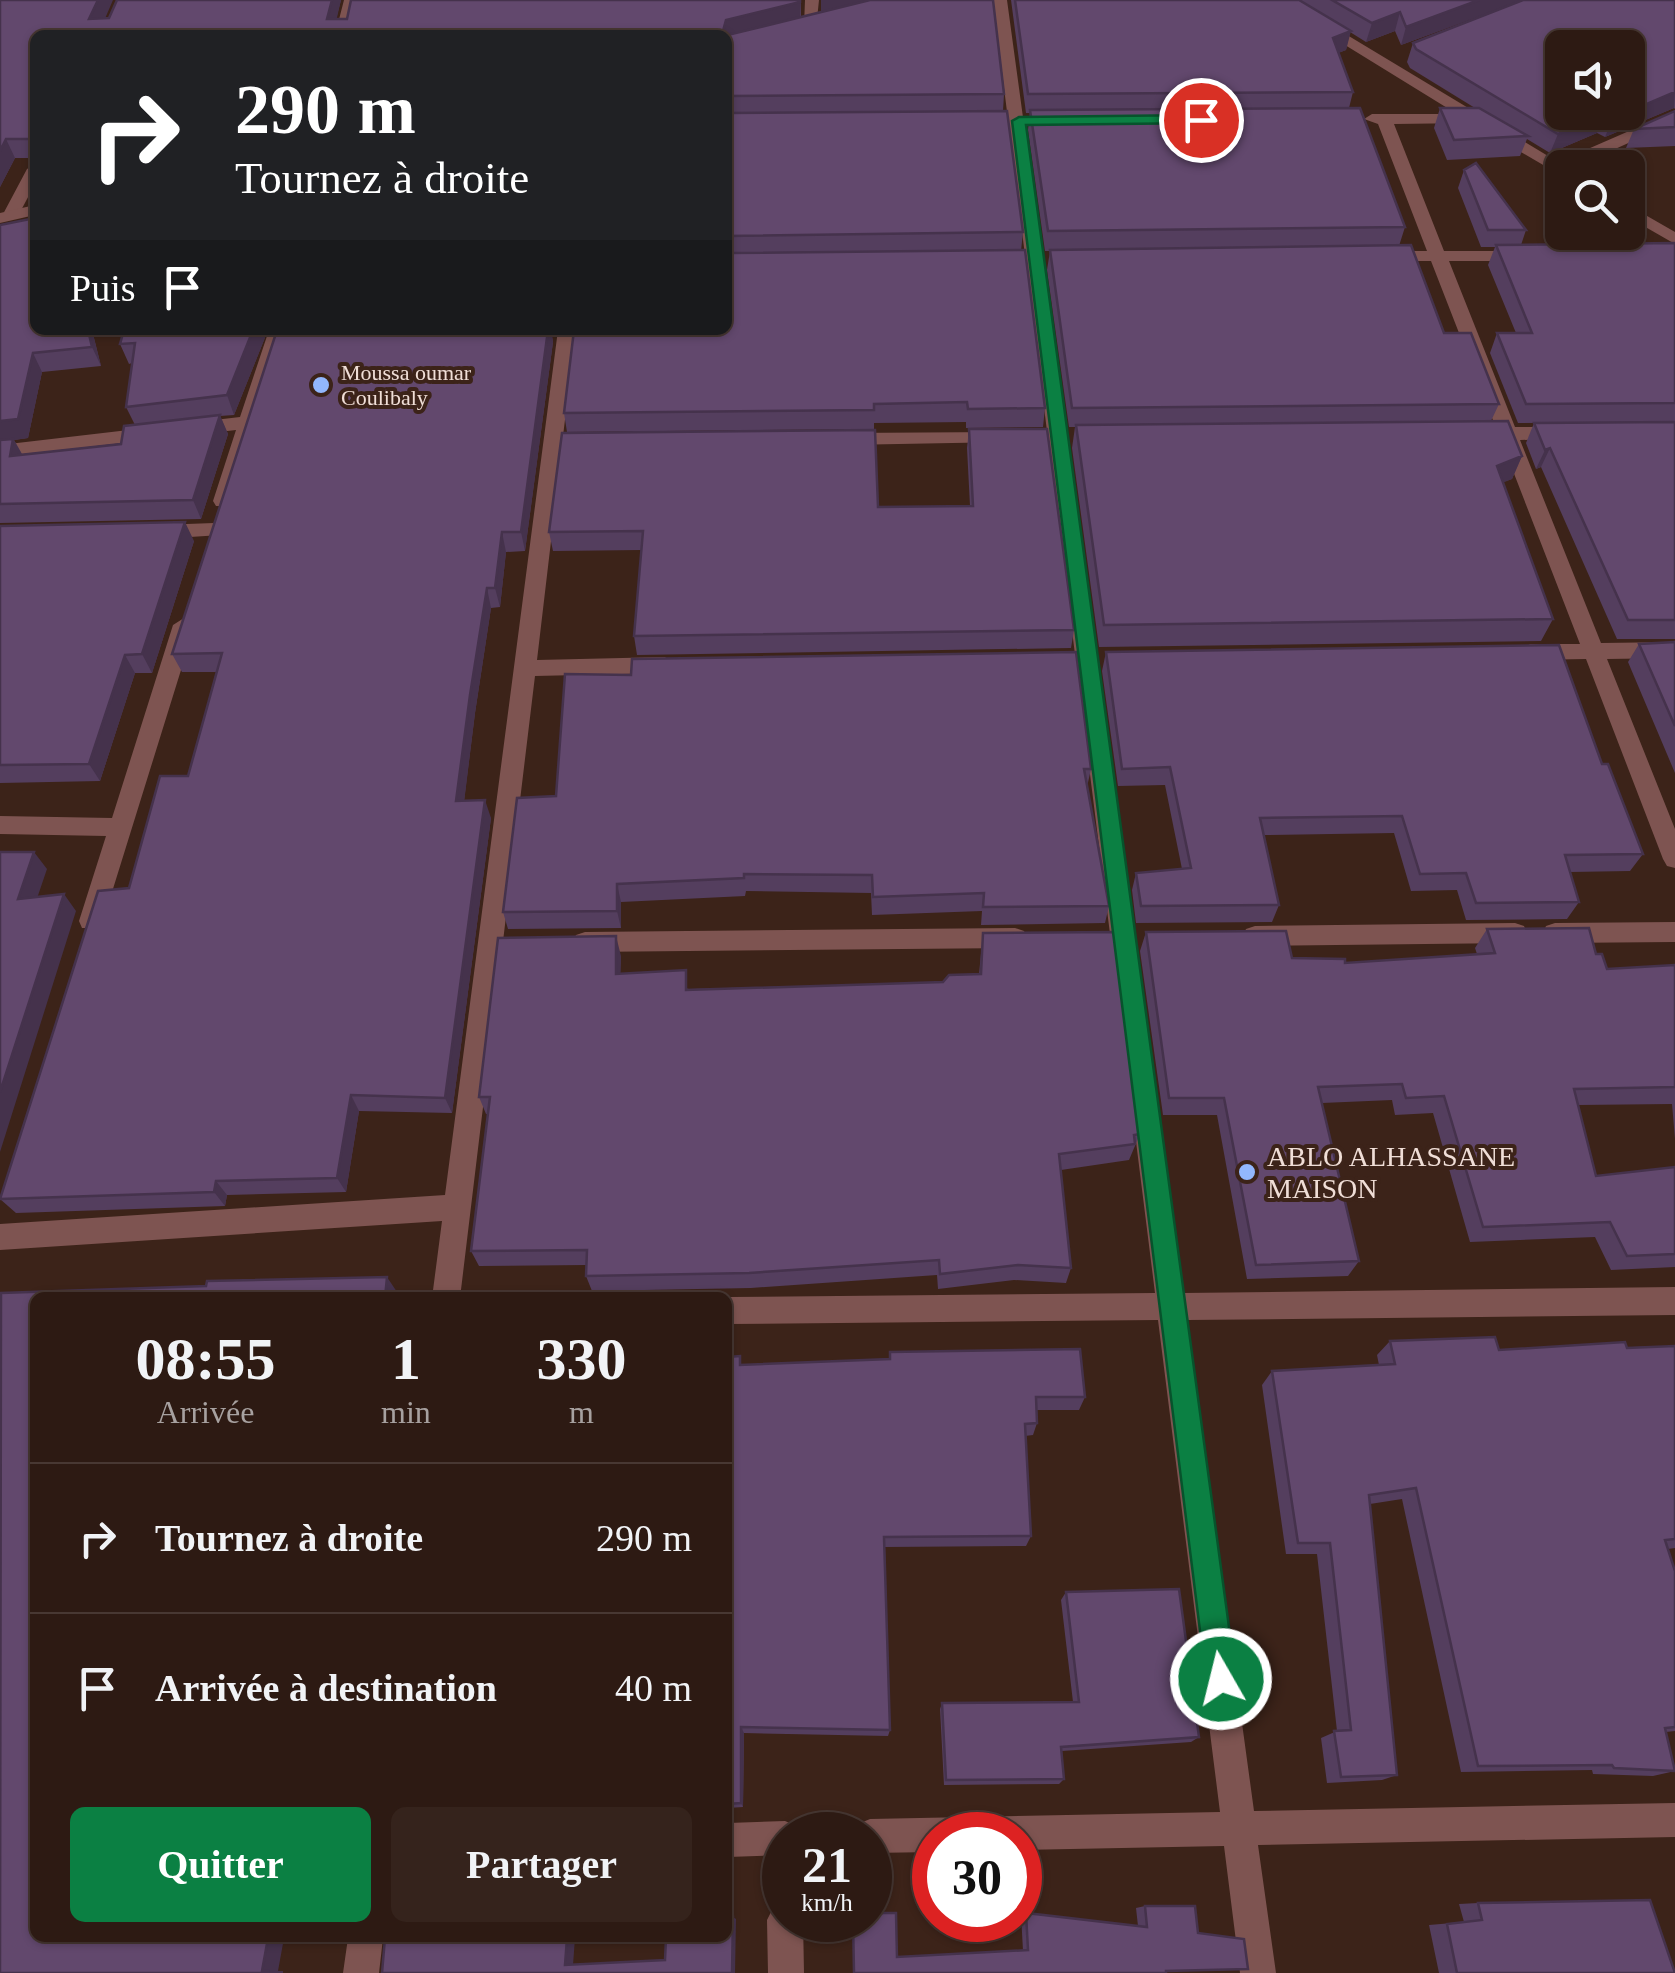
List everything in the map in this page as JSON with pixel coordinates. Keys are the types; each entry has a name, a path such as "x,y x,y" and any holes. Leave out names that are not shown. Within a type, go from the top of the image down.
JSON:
{"street":[{"path":"343,30 351,0"},
{"path":"811,26 812,0"},
{"path":"1000,0 1037,260 1050,438 1088,657 1258,1973"},
{"path":"1279,0 1545,161"},
{"path":"794,30 830,22"},
{"path":"1382,62 1400,56"},
{"path":"1603,150 1675,116"},
{"path":"1345,119 1477,120"},
{"path":"1384,119 1675,859"},
{"path":"5,217 30,177"},
{"path":"5,217 30,211"},
{"path":"1645,220 1675,238"},
{"path":"1361,256 1536,256"},
{"path":"136,532 211,540 245,423 282,335"},
{"path":"447,1292 500,943 525,668 554,442 561,335"},
{"path":"0,451 245,423"},
{"path":"1468,434 1582,433"},
{"path":"826,440 1050,438"},
{"path":"554,442 612,441"},
{"path":"84,941 191,605"},
{"path":"1516,652 1675,650"},
{"path":"525,668 680,664"},
{"path":"0,825 120,827"},
{"path":"1222,936 1675,932"},
{"path":"570,942 1045,938"},
{"path":"0,1237 457,1207"},
{"path":"732,1311 1675,1302"},
{"path":"892,1836 1675,1820"},
{"path":"732,1840 762,1839"},
{"path":"361,1973 365,1942"},
{"path":"786,1942 786,1973"}],"building":[{"path":"0,0 98,0 89,19 109,18 117,0 332,0 327,19 347,19 351,0 800,0 726,20 723,30 30,30 30,139 6,139 0,151"},
{"path":"870,0 993,0 1004,94 732,96 732,34"},
{"path":"1015,0 1299,0 1351,31 1333,38 1353,92 1028,94"},
{"path":"1332,0 1479,0 1406,27 1400,12 1372,23"},
{"path":"1523,0 1675,0 1675,92 1645,105 1645,30 1545,30 1545,126 1416,49 1413,43"},
{"path":"1360,108 1405,227 1048,231 1030,110"},
{"path":"1440,108 1479,108 1528,136 1454,140"},
{"path":"1007,111 1023,232 732,236 732,113"},
{"path":"1675,111 1675,127 1645,128 1645,124"},
{"path":"1476,163 1526,230 1488,230 1464,170"},
{"path":"30,219 30,335 89,335 92,347 33,353 18,419 0,421 0,225"},
{"path":"1645,243 1675,243 1675,403 1526,404 1497,333 1532,333 1496,245 1545,244 1545,250 1645,250"},
{"path":"1411,245 1444,333 1471,333 1499,404 1072,408 1050,250"},
{"path":"1025,250 1045,408 968,409 967,402 874,404 874,410 564,413 573,335 732,335 732,253"},
{"path":"123,335 251,335 227,395 126,407 135,343 120,344"},
{"path":"275,335 547,335 521,532 502,532 495,588 487,588 470,695 456,801 485,800 445,1098 351,1095 337,1178 216,1181 214,1192 0,1199 98,891 129,888 160,776 188,776 222,653 172,654"},
{"path":"220,415 193,500 0,504 0,440 13,439 10,456 121,444 124,426"},
{"path":"1508,421 1522,456 1497,466 1553,619 1104,625 1076,425"},
{"path":"1675,422 1675,620 1628,620 1550,448 1545,450 1534,423"},
{"path":"969,429 1047,429 1074,630 634,636 643,531 549,532 562,433 875,430 878,507 973,506"},
{"path":"185,522 142,654 125,655 89,764 0,765 0,526"},
{"path":"1675,642 1675,726 1639,644"},
{"path":"1559,645 1602,764 1608,764 1643,854 1565,855 1579,902 1476,903 1466,873 1420,874 1402,816 1260,818 1279,905 1141,906 1136,873 1191,868 1170,767 1122,769 1106,652"},
{"path":"1076,652 1091,769 1084,769 1109,906 983,907 984,893 873,897 872,875 744,874 744,878 617,884 617,911 503,912 517,798 556,796 565,674 631,675 632,659"},
{"path":"0,852 34,852 18,899 64,894 0,1092"},
{"path":"1589,928 1596,954 1602,954 1607,969 1675,965 1675,1087 1574,1089 1596,1176 1675,1167 1675,1254 1627,1256 1610,1222 1483,1227 1444,1096 1406,1098 1402,1084 1318,1087 1359,1261 1256,1265 1224,1098 1169,1098 1146,932 1286,931 1292,958 1345,959 1345,963 1495,953 1487,929"},
{"path":"1114,932 1140,1134 1134,1135 1135,1144 1059,1154 1071,1268 1018,1265 940,1274 939,1260 749,1273 586,1276 587,1250 471,1251 490,1097 479,1097 498,938 616,936 616,974 686,970 686,990 943,982 949,975 981,974 983,933"},
{"path":"387,1277 386,1292 30,1292 206,1286 207,1281"},
{"path":"30,1292 30,1942 267,1942 262,1971 268,1973 0,1973 1,1293"},
{"path":"1495,1337 1499,1350 1625,1342 1627,1348 1675,1346 1675,1539 1665,1540 1675,1571 1675,1727 1665,1728 1675,1771 1612,1765 1478,1766 1416,1488 1369,1495 1397,1775 1341,1777 1334,1731 1351,1730 1330,1543 1298,1543 1272,1371 1395,1364 1390,1341"},
{"path":"1080,1349 1085,1397 1036,1397 1037,1423 1025,1424 1031,1536 884,1537 890,1730 741,1727 741,1803 732,1804 732,1357 740,1356 740,1365 890,1359 890,1352"},
{"path":"1179,1589 1199,1737 1061,1747 1064,1779 946,1780 942,1703 1079,1702 1066,1592"},
{"path":"1650,1900 1675,1973 1457,1973 1447,1924 1482,1920 1478,1903"},
{"path":"1145,1906 1195,1906 1198,1933 1244,1939 1248,1969 1166,1973 854,1973 853,1942 892,1942 892,1913 896,1913 897,1957 1028,1950 1028,1942 1042,1942 1042,1915 1147,1927"},
{"path":"733,1917 732,1973 382,1973 385,1942 567,1942 565,1965 665,1960 666,1942 732,1942"}],"place":[{"name":"Moussa oumar Coulibaly","path":"321,385"},
{"name":"ABLO ALHASSANE MAISON","path":"1247,1172"}],"route":[{"path":"1201,120 1019,121 1221,1679"}]}
